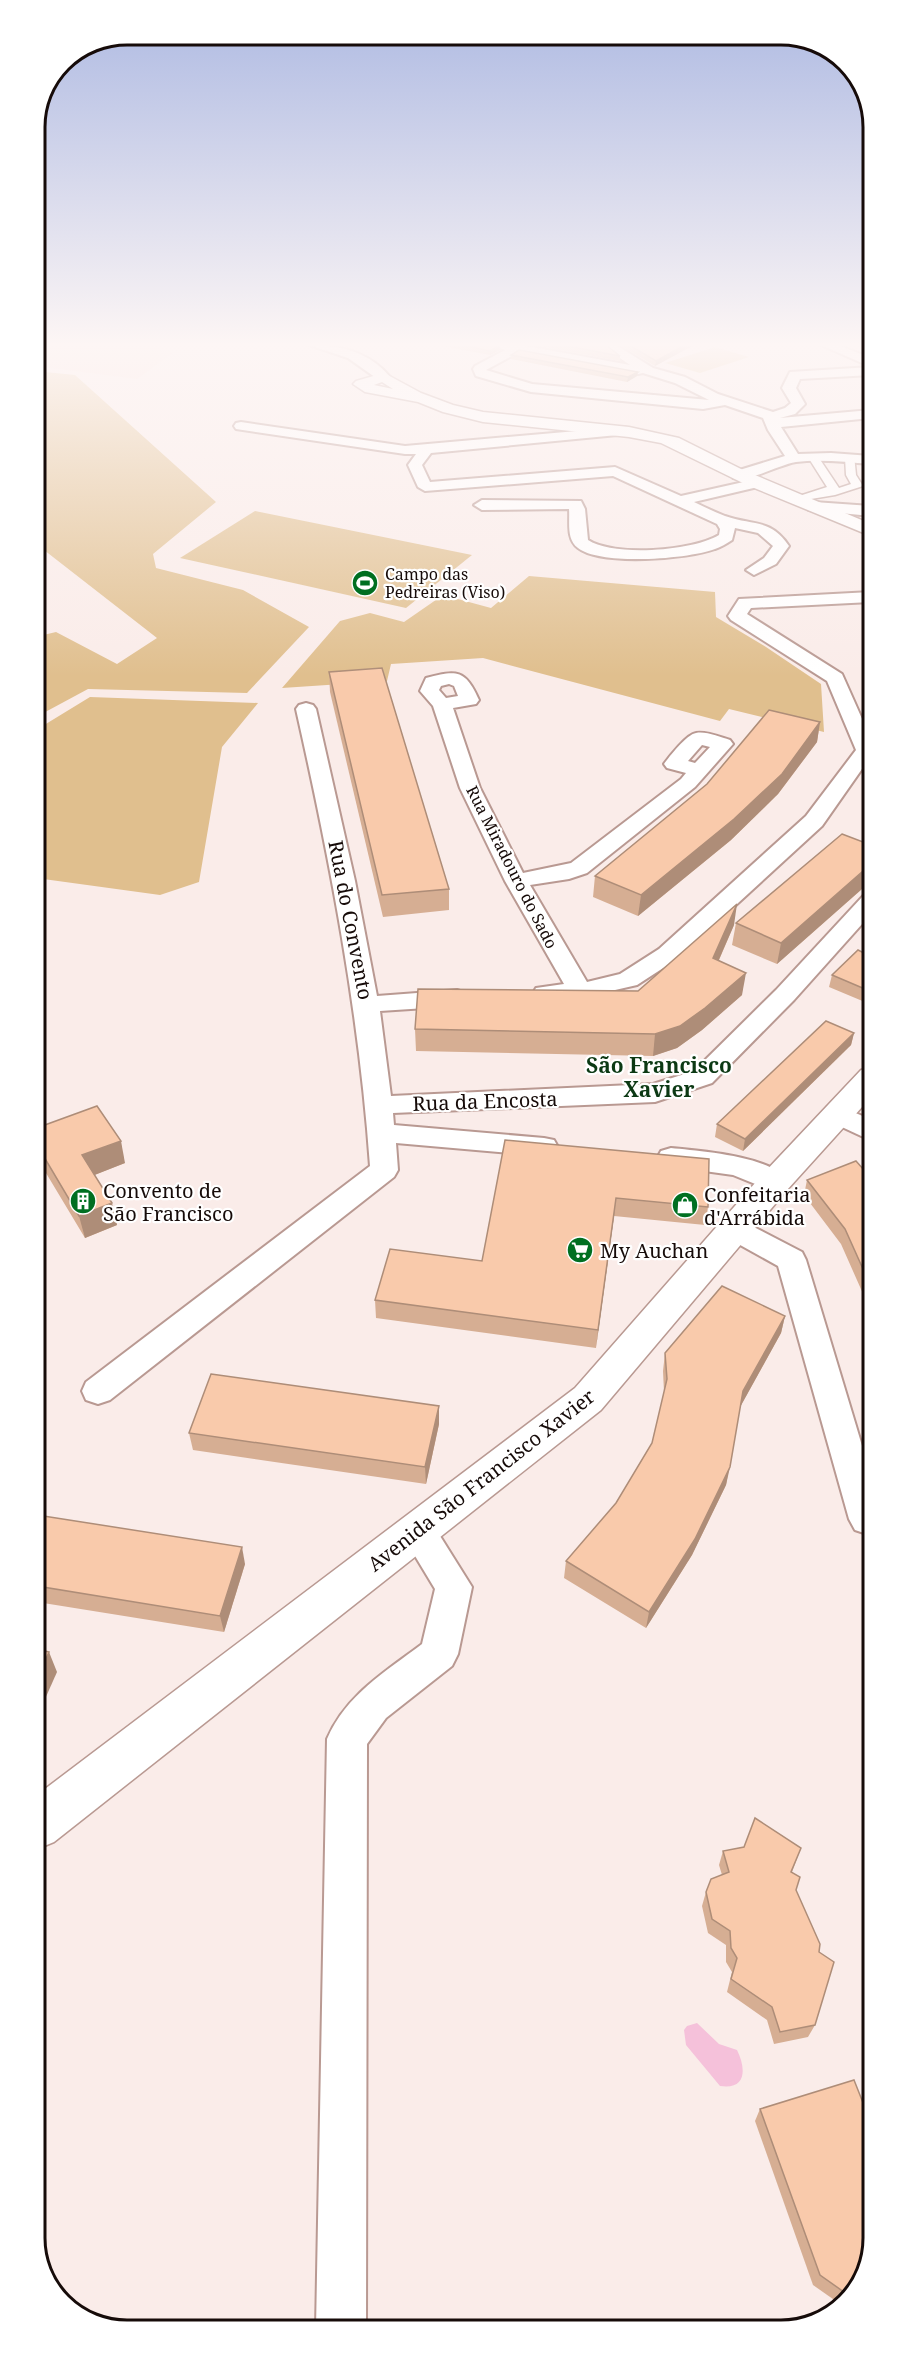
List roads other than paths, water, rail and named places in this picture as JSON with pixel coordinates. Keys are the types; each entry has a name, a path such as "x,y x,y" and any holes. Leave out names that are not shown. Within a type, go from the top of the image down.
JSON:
{"street":[{"path":"422,455 415,465 425,487 615,471 723,521 761,528 775,536 781,546 777,555 766,565 754,570"},
{"path":"699,455 797,500 818,500 863,509"},
{"path":"738,475 794,458 859,455"},
{"path":"813,457 834,489 818,500"},
{"path":"818,500 857,486 851,475 850,457"},
{"path":"678,501 757,483"},
{"path":"818,500 863,526"},
{"path":"482,505 576,504 577,536 585,545 597,550 615,552 657,553 710,546 726,537 728,529 723,521"},
{"path":"863,597 745,603 737,616 835,678 863,742"},
{"name":"Rua Miradouro do Sado","path":"442,704 470,788 516,881 580,991"},
{"name":"Rua do Convento","path":"98,1391 384,1170 380,1105 368,1004 306,709"},
{"path":"521,994 580,991 628,980 668,954 814,820 863,763"},
{"path":"516,881 569,872 579,868 678,793 700,770"},
{"name":"Rua da Encosta","path":"380,1105 655,1093 703,1077 785,995 863,911"},
{"path":"368,1004 474,997"},
{"name":"Avenida São Francisco Xavier","path":"45,1819 588,1399 775,1182 855,1124 863,1102"},
{"path":"382,1133 573,1149"},
{"path":"645,1156 729,1163 748,1168 775,1182"},
{"path":"734,1229 791,1260 863,1505"},
{"path":"341,2320 347,1739 372,1705 439,1654 454,1587 417,1531"}],"place":[{"name":"Campo das Pedreiras (Viso)","path":"365,583"},
{"name":"Convento de São Francisco","path":"83,1201"},
{"name":"Confeitaria d'Arrábida","path":"685,1205"},
{"name":"My Auchan","path":"580,1250"}],"district":[{"name":"São Francisco Xavier","path":"659,1077"}]}
